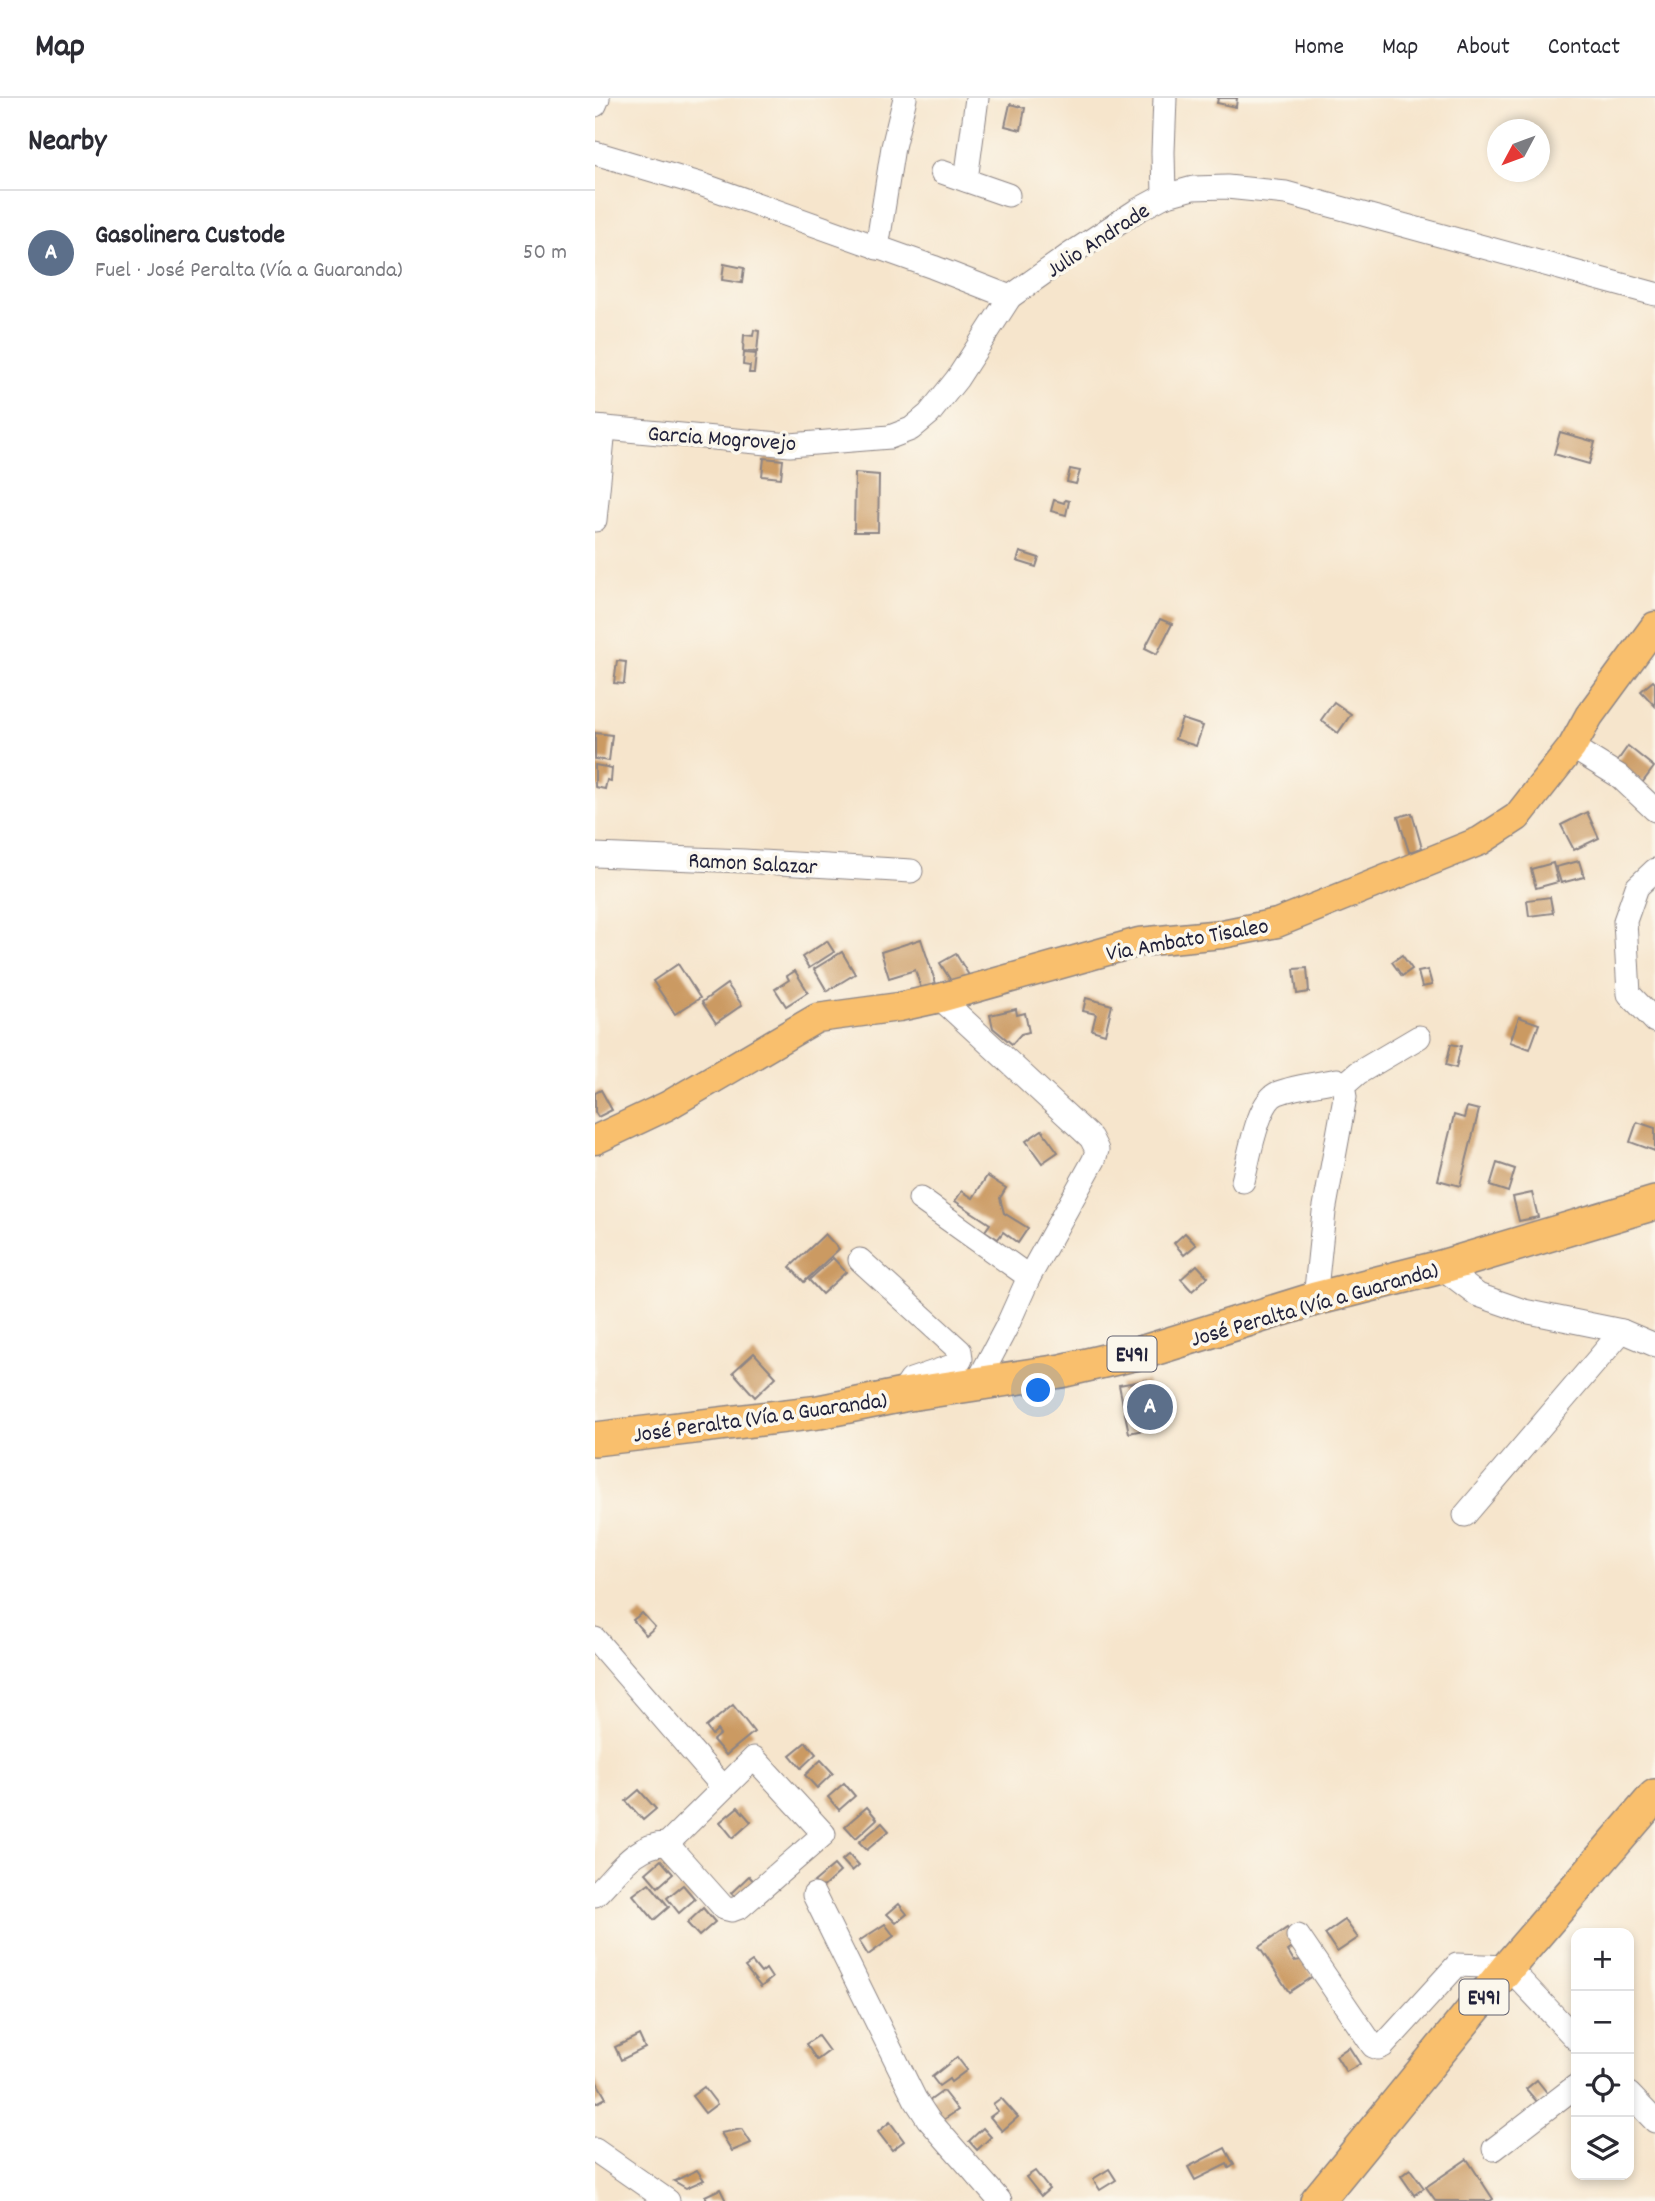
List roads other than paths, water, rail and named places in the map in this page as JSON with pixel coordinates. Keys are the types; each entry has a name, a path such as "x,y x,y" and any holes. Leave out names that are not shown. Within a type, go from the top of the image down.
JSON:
{"highway":[{"name":"José Peralta (Vía a Guaranda)","path":"595,1439 819,1412 903,1395 1061,1371 1147,1351 1315,1299 1441,1267 1655,1203"},
{"name":"E491","path":"1317,2201 1508,1968 1655,1796"}],"main road":[{"name":"Via Ambato Tisaleo","path":"595,1140 667,1106 817,1018 899,1007 940,998 1139,942 1222,934 1277,923 1480,841 1517,817 1572,747 1589,716 1655,626"}],"street":[{"path":"595,105 598,98"},
{"path":"877,248 893,147 905,98"},
{"path":"966,180 977,98"},
{"path":"1164,197 1165,98"},
{"path":"595,153 703,185 933,267 1010,298"},
{"path":"942,172 1008,195"},
{"name":"Julio Andrade","path":"1010,298 1125,218 1164,197 1193,188 1227,187 1286,193 1655,294"},
{"name":"Garcia Mogrovejo","path":"600,427 790,445 890,437 911,429 929,414 957,379 1010,298"},
{"path":"595,520 600,427"},
{"path":"1572,747 1619,776 1655,810"},
{"name":"Ramon Salazar","path":"595,855 744,860 911,871"},
{"path":"1655,870 1637,887 1625,921 1629,994 1655,1021"},
{"path":"940,998 1091,1138 1097,1150 1029,1277 977,1383"},
{"path":"1343,1086 1358,1073 1419,1037"},
{"path":"1243,1181 1261,1110 1268,1100 1277,1093 1337,1080 1343,1086 1345,1097 1324,1212 1315,1299"},
{"path":"920,1199 1029,1277"},
{"path":"860,1260 960,1351 961,1359 958,1364 911,1380 905,1386 903,1395"},
{"path":"1441,1267 1478,1294 1524,1311 1622,1331 1655,1345"},
{"path":"1465,1515 1622,1331"},
{"path":"595,1639 723,1787"},
{"path":"595,1895 644,1848 667,1844 754,1758 824,1834 740,1907 732,1910 724,1908 667,1844"},
{"path":"814,1895 927,2119 1000,2201"},
{"path":"1299,1936 1367,2039 1378,2048 1395,2034 1457,1965 1508,1968 1571,2034"},
{"path":"1495,2149 1571,2090"},
{"path":"1634,2099 1654,2120"},
{"path":"595,2150 668,2201"}],"place":[{"name":"Gasolinera Custode","path":"1150,1407"}]}
